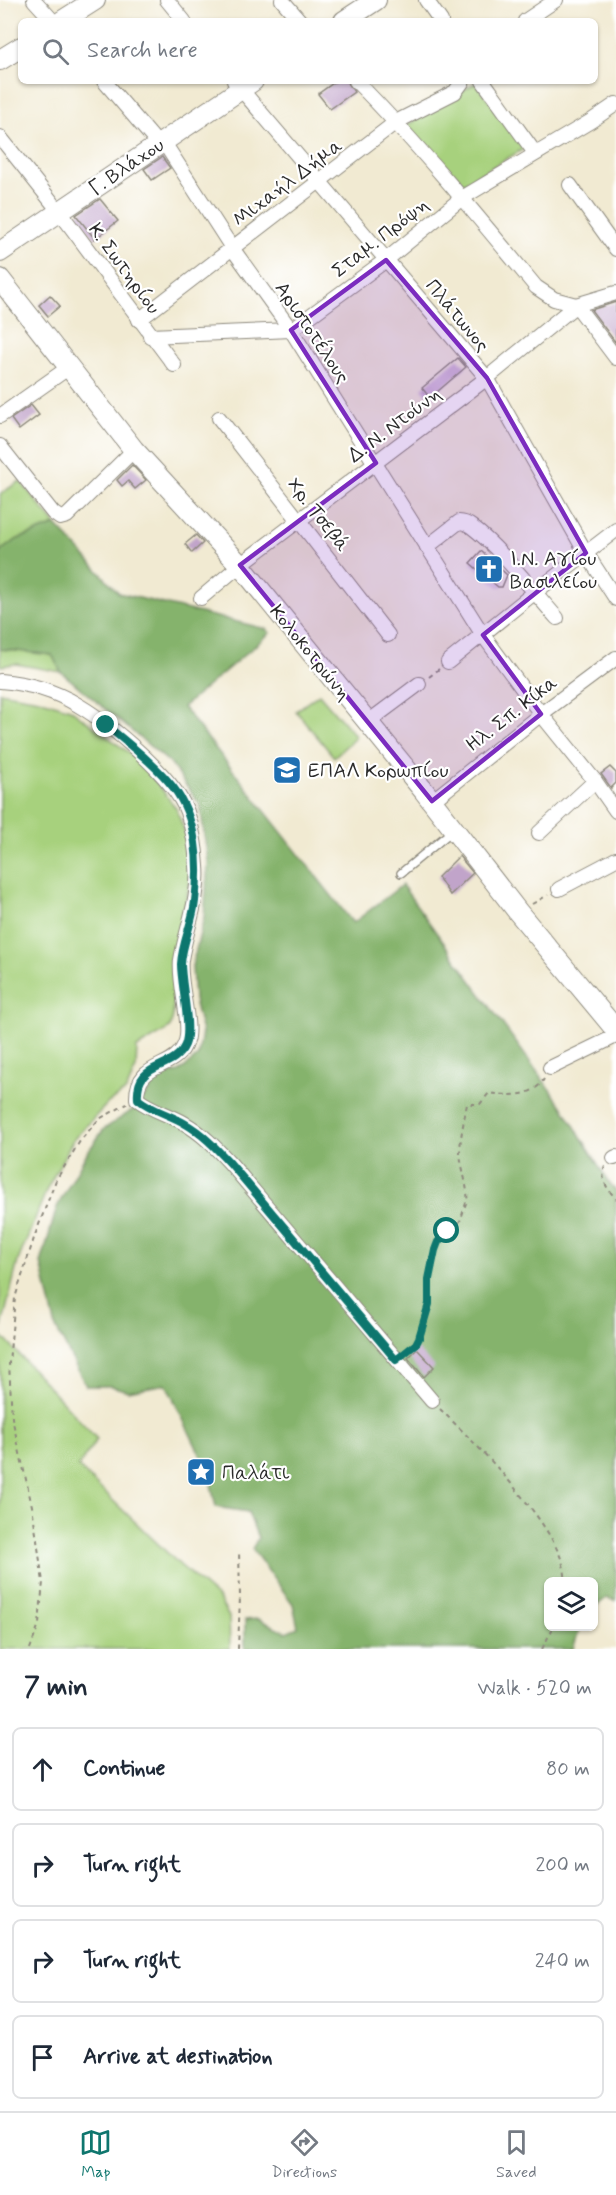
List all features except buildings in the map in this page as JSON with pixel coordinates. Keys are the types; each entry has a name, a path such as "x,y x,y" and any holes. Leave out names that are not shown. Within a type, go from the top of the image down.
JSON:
{"street":[{"path":"34,0 50,18"},
{"path":"67,18 95,0"},
{"path":"166,0 181,18"},
{"path":"282,0 297,18"},
{"path":"349,18 376,0"},
{"path":"426,0 439,18"},
{"path":"529,18 556,0"},
{"path":"0,60 18,49"},
{"name":"Αριστοτέλους","path":"107,84 161,143 291,330 483,635 616,811"},
{"name":"Γ. Βλάχου","path":"0,252 161,143 243,84"},
{"name":"Πλάτωνος","path":"243,84 321,182 487,378 586,553 616,599"},
{"path":"359,84 396,122 536,287 554,299 576,305 616,358"},
{"name":"Μιχαήλ Δήμα","path":"139,320 396,122 455,92 461,84"},
{"path":"485,84 535,153"},
{"name":"Σταμ. Πρόψη","path":"291,330 386,260 462,198 616,104"},
{"name":"Κ. Σωτηρίου","path":"0,137 59,211 150,336 174,365"},
{"path":"570,185 616,249"},
{"name":"Κολοκοτρώνη","path":"0,279 134,450 240,565 432,801 518,912 616,1030"},
{"name":"Δ. Ν. Ντούνη","path":"201,598 298,519 487,378 576,305 616,293"},
{"path":"150,336 291,330"},
{"path":"0,416 68,368"},
{"name":"Χρ. Τσεβά","path":"219,418 388,635"},
{"path":"0,446 53,513 60,518 67,516 134,450"},
{"path":"427,547 459,522 465,522 501,556 557,618"},
{"path":"448,662 616,530"},
{"name":"Ηλ. Σπ. Κίκα","path":"432,801 541,714 616,658"},
{"path":"0,681 46,690 78,705 136,751 173,787 187,812 197,868 195,903 181,962 188,1038 178,1056 146,1072 141,1078 137,1087 138,1099 201,1134 223,1156 432,1401"},
{"path":"368,722 419,684"},
{"path":"539,833 595,781"},
{"path":"559,889 616,859"},
{"path":"550,1068 616,1036"}],"lane":[{"path":"401,873 454,829"}],"path":[{"path":"419,684 448,662"},
{"path":"518,912 559,889"},
{"path":"396,1360 416,1344 419,1338 429,1304 429,1279 435,1250 447,1231 456,1226 461,1219 462,1210 468,1198 460,1157 467,1104 480,1104 489,1093 520,1095 531,1092 542,1082 550,1068"},
{"path":"30,1649 39,1624 43,1582 32,1506 12,1418 9,1363 15,1299 35,1235 56,1180 80,1141 99,1119 138,1099"},
{"path":"615,1157 606,1165 603,1174 605,1186 616,1199"},
{"path":"432,1401 506,1477 532,1511 558,1548 564,1577"},
{"path":"238,1649 239,1550"},
{"path":"543,1649 552,1631"}],"highlighted area":[{"path":"386,260 487,378 586,553 483,635 541,714 432,801 240,565 376,463 291,330"}],"green space":[{"path":"476,84 527,147 455,189 402,128"},
{"path":"20,481 56,525 18,539 0,551 0,494"},
{"path":"56,525 119,593 266,629 270,633 183,707 353,923 402,885 564,1109 616,1191 616,1601 607,1598 598,1604 598,1577 544,1577 544,1631 579,1631 573,1649 245,1649 245,1620 258,1619 286,1632 298,1627 293,1604 252,1549 258,1538 248,1512 216,1507 208,1471 166,1384 128,1391 111,1386 86,1386 56,1328 41,1263 57,1207 87,1153 104,1129 134,1109 161,1076 179,1072 198,1056 202,1032 194,1000 192,966 204,917 208,862 200,805 170,763 61,672 52,655 0,649 0,551 18,539"},
{"path":"0,649 52,655 61,672 16,664 0,666"},
{"path":"0,692 39,699 70,709 140,761 176,808 187,838 190,881 173,969 173,1016 170,1028 137,1048 136,1068 126,1091 109,1102 73,1140 47,1189 18,1261 0,1334"},
{"path":"319,694 356,737 334,757 296,711"},
{"path":"0,1334 97,1439 78,1467 180,1565 218,1598 229,1617 230,1649 0,1649"}],"place":[{"name":"Ι.Ν. Αγίου Βασιλείου","path":"489,569"},
{"name":"ΕΠΑΛ Κορωπίου","path":"287,770"},
{"name":"Παλάτι","path":"201,1472"}],"route":[{"path":"106,725 173,787 187,812 197,868 195,903 181,962 188,1038 178,1056 146,1072 141,1078 137,1087 138,1099 201,1134 230,1163 396,1360 416,1344 419,1338 429,1304 429,1279 435,1250 447,1231"}]}
